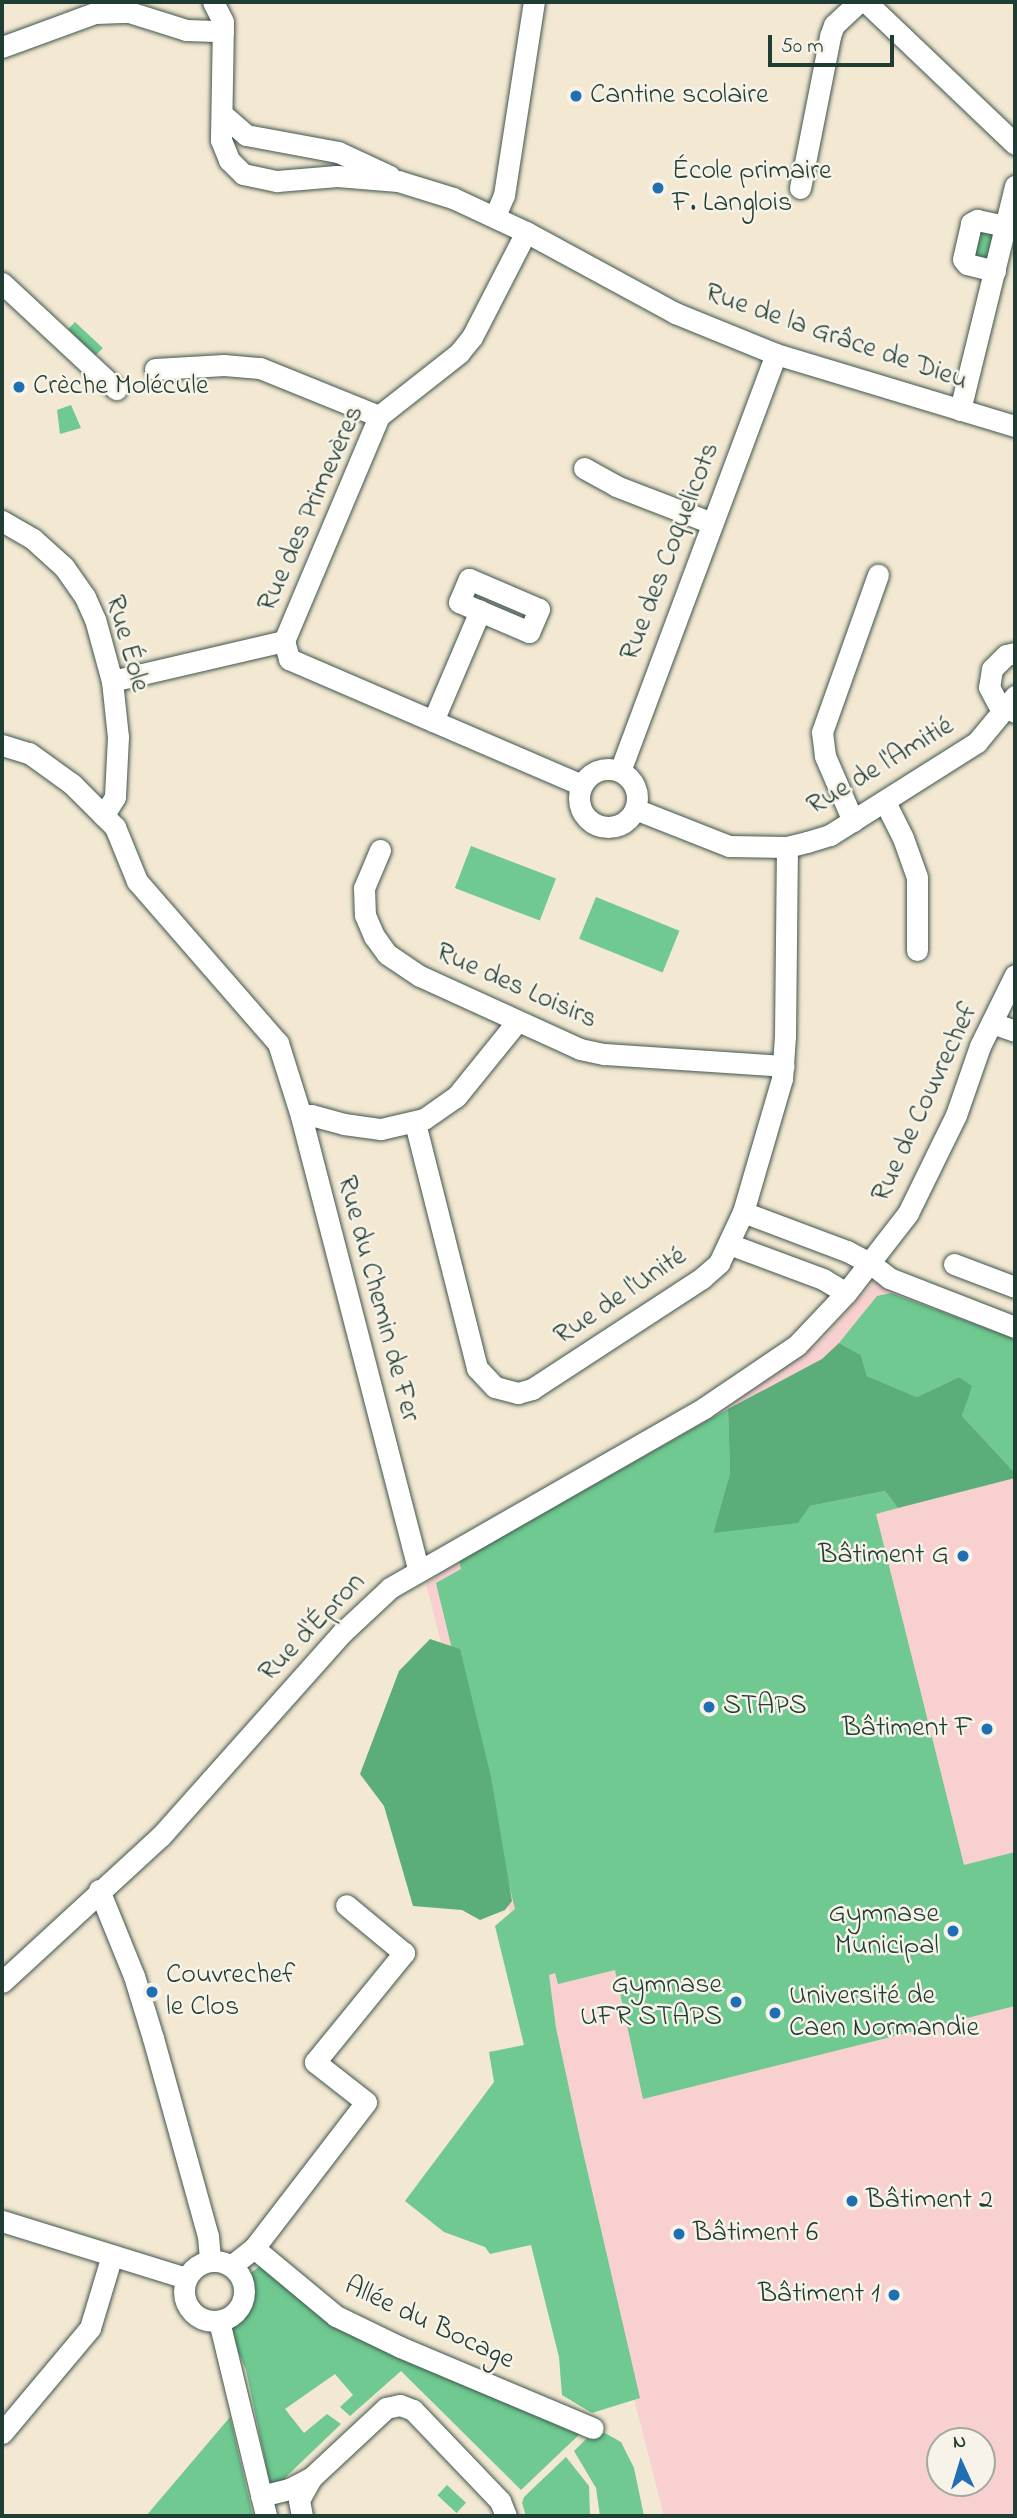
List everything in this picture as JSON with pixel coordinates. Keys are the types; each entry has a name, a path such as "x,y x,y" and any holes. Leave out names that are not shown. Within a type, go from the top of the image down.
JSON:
{"street":[{"path":"213,2 223,22 221,140 229,160 243,174 261,180 337,176 398,181"},
{"path":"495,216 504,195 534,2"},
{"path":"800,188 830,36 834,25 859,2"},
{"path":"866,2 1013,134"},
{"path":"2,47 80,17 114,11 141,15 186,30 223,31"},
{"path":"222,114 246,135 338,152 398,181"},
{"path":"229,160 246,135"},
{"name":"Rue de la Grâce de Dieu","path":"398,181 453,198 495,216 675,313 776,354 1015,426"},
{"path":"960,410 1015,186"},
{"path":"995,271 967,264 963,259 971,223 977,220 1005,226"},
{"name":"Rue des Primevères","path":"112,681 284,641 379,416 459,353 472,337 526,232"},
{"path":"4,290 116,389"},
{"name":"Rue des Coquelicots","path":"620,771 776,354"},
{"path":"155,369 224,365 260,368 379,416"},
{"path":"584,468 616,486 712,523"},
{"name":"Rue Éole","path":"2,521 39,543 76,582 95,620 112,681 118,768 116,797 103,816"},
{"path":"853,821 825,756 822,732 878,575"},
{"path":"433,721 480,611"},
{"path":"284,641 289,659 582,785"},
{"path":"1012,706 992,696 989,678 998,661 1015,653"},
{"name":"Rue de l'Amitié","path":"635,809 729,846 787,847 830,835 885,802 977,743 1012,706"},
{"path":"2,745 29,753 72,784 103,816"},
{"path":"598,771 620,771 635,787 635,809 630,817 614,827 596,825 582,812 579,803 582,785 598,771"},
{"path":"885,802 903,838 917,877 917,950"},
{"name":"Rue du Chemin de Fer","path":"103,816 115,827 137,881 278,1043 301,1116 418,1569"},
{"name":"Rue de l'Unité","path":"415,1123 477,1368 487,1381 504,1392 532,1389 702,1278 719,1263 743,1212 776,1102 783,1066 787,847"},
{"name":"Rue des Loisirs","path":"380,850 364,888 363,902 369,926 380,945 414,972 516,1023 580,1049 604,1054 783,1066"},
{"name":"Rue de Couvrechef","path":"797,1345 846,1293 908,1213 956,1115 980,1046 1015,975"},
{"path":"301,1116 311,1115 368,1129 394,1129 415,1123 456,1097 516,1023"},
{"path":"992,1023 1015,1031"},
{"path":"743,1212 870,1263 889,1278 1015,1327"},
{"path":"729,1244 823,1279 846,1293"},
{"path":"954,1264 1015,1287"},
{"name":"Rue d'Épron","path":"2,1982 99,1890 161,1836 368,1606 418,1569 704,1408 797,1345"},
{"path":"99,1890 130,1964 208,2236 221,2264 243,2283 243,2298 235,2312 219,2321 199,2317 191,2311 184,2292 186,2278 200,2264 221,2264 254,2248 366,2102 315,2062 404,1953 346,1905"},
{"path":"2,2221 186,2278"},
{"name":"Allée du Bocage","path":"254,2248 336,2316 400,2347 593,2428"},
{"path":"2,2433 90,2328 112,2255"},
{"path":"219,2321 264,2506 311,2478 386,2408 400,2405 413,2410 500,2501 506,2516"},
{"path":"302,2516 299,2500 311,2478"}],"shaded area":[{"name":"Université de Caen Normandie","path":"887,1267 1015,1315 1015,2516 664,2516 426,1584 448,1567 472,1539 817,1345"}],"green space":[{"path":"980,230 993,233 989,260 974,260 976,233"},
{"path":"75,322 103,348 96,355 68,329"},
{"path":"71,405 81,428 60,434 57,410"},
{"path":"471,846 556,879 540,921 455,888"},
{"path":"596,897 679,931 663,972 579,939"},
{"path":"891,1293 1015,1339 1015,1473 962,1416 971,1386 959,1377 917,1397 867,1376 861,1355 839,1343 877,1296"},
{"path":"839,1343 861,1355 867,1376 917,1397 959,1377 972,1386 962,1416 1015,1473 1015,1478 898,1508 885,1491 810,1506 798,1523 713,1533 730,1473 728,1409 822,1359"},
{"name":"STAPS","path":"728,1409 730,1473 713,1533 810,1506 885,1491 898,1508 876,1514 964,1865 1015,1852 1015,2006 643,2099 615,1970 558,1984 555,1973 549,1975 556,2028 640,2398 592,2413 562,2395 559,2357 531,2245 490,2254 485,2247 444,2232 405,2201 494,2082 489,2052 524,2045 495,1926 515,1909 436,1583 461,1569 459,1561"},
{"path":"430,1639 460,1649 491,1777 512,1901 505,1910 480,1920 462,1910 413,1906 384,1806 360,1774 399,1671"},
{"path":"262,2265 289,2286 585,2429 521,2490 401,2371 350,2416 340,2407 353,2395 335,2374 285,2409 304,2433 327,2414 341,2424 285,2478 286,2486 271,2489 246,2370 226,2324 252,2296 247,2275"},
{"path":"230,2417 253,2516 146,2516"},
{"path":"605,2433 621,2442 634,2468 644,2516 600,2516 596,2488 574,2451 591,2434"},
{"path":"566,2457 589,2486 590,2516 526,2516 522,2503 524,2497"},
{"path":"447,2485 466,2503 456,2513 437,2495"}],"place":[{"name":"Cantine scolaire","path":"576,96"},
{"name":"École primaire F. Langlois","path":"658,188"},
{"name":"Crèche Molécule","path":"19,387"},
{"name":"Bâtiment G","path":"963,1556"},
{"name":"STAPS","path":"709,1707"},
{"name":"Bâtiment F","path":"987,1729"},
{"name":"Gymnase Municipal","path":"953,1931"},
{"name":"Couvrechef le Clos","path":"152,1992"},
{"name":"Gymnase UFR STAPS","path":"736,2002"},
{"name":"Université de Caen Normandie","path":"775,2013"},
{"name":"Bâtiment 2","path":"852,2201"},
{"name":"Bâtiment 6","path":"679,2234"},
{"name":"Bâtiment 1","path":"894,2295"}]}
